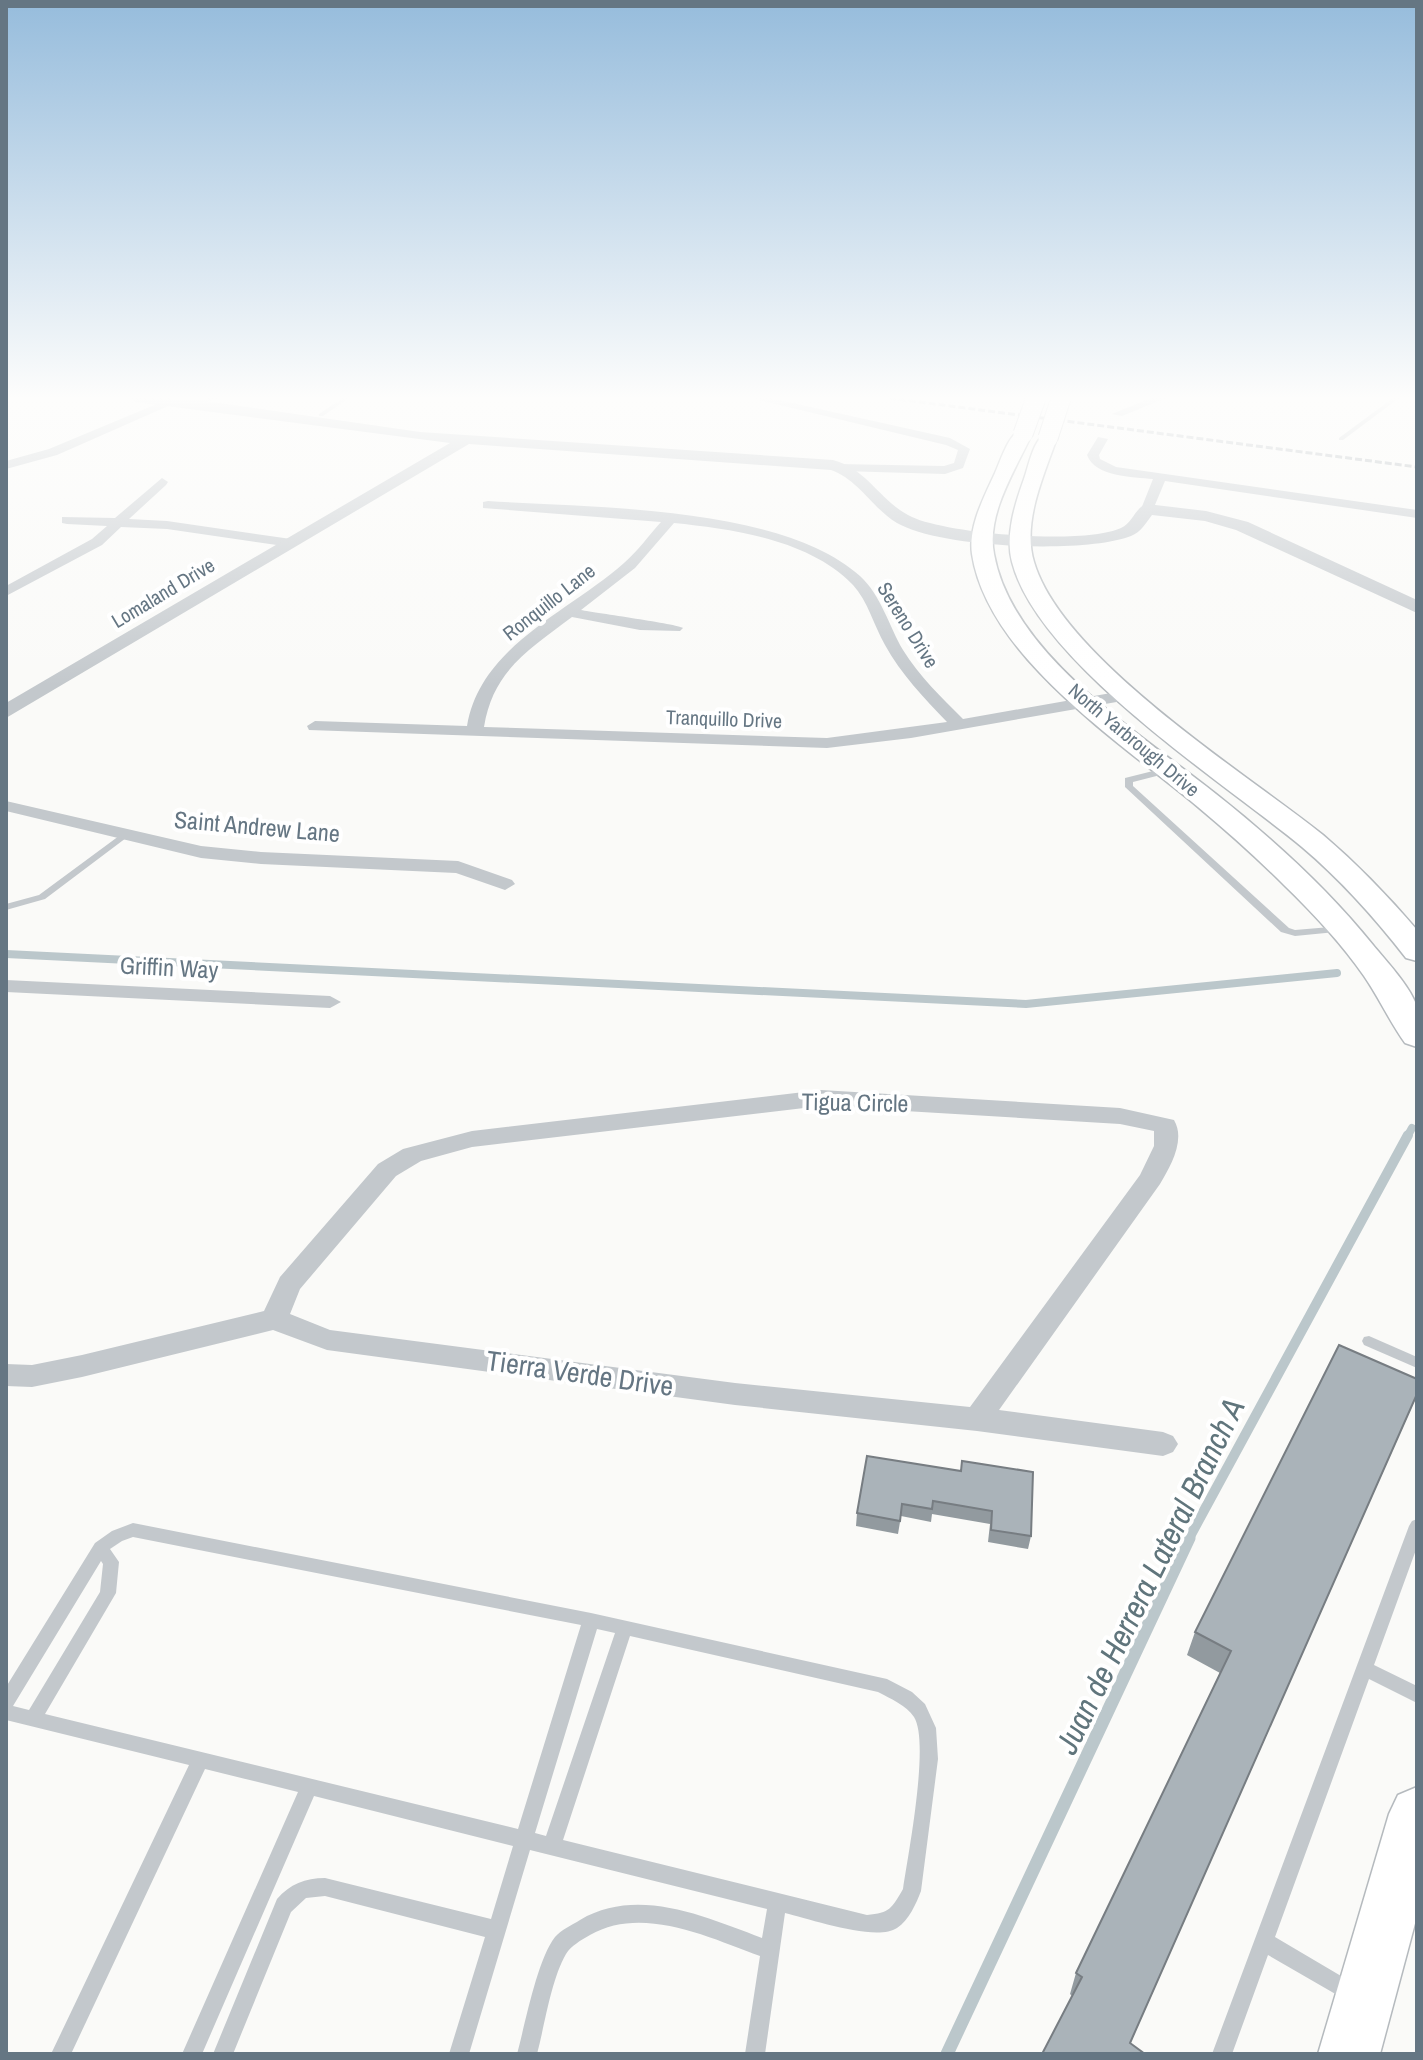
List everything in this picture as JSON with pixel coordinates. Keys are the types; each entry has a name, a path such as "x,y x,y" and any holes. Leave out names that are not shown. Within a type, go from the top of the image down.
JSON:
{"main road":[{"name":"North Yarbrough Drive","path":"998,494 983,535 982,552 998,601 1014,627 1039,657 1089,703 1249,837 1343,929 1417,1036"},
{"name":"North Yarbrough Drive","path":"1027,494 1021,538 1028,581 1040,602 1090,662 1315,844 1396,924 1417,951"},
{"path":"1343,929 1396,924"},
{"path":"1357,2028 1417,1814"}],"street":[{"path":"6,592 79,553 120,522 149,494"},
{"name":"Lomaland Drive","path":"6,712 374,494"},
{"path":"876,494 902,519 932,530 1076,541 1111,537 1132,529 1147,509 1153,494"},
{"path":"1279,494 1417,514"},
{"name":"Sereno Drive","path":"488,505 711,524 787,540 840,566 865,593 898,655 927,692 959,724"},
{"path":"1147,509 1206,516 1242,526 1417,607"},
{"path":"67,520 200,528 291,543"},
{"name":"Ronquillo Lane","path":"475,730 479,705 505,661 630,565 670,520"},
{"path":"571,612 640,626 675,628"},
{"name":"Tranquillo Drive","path":"315,726 857,742 1128,695"},
{"name":"Saint Andrew Lane","path":"6,806 201,852 261,858 458,867 505,884"},
{"name":"Griffin Way","path":"6,986 330,1002"},
{"name":"Tigua Circle","path":"274,1319 289,1284 387,1170 412,1155 472,1139 821,1098 1120,1116 1166,1126 1166,1146 1151,1178 977,1419"},
{"path":"6,1375 32,1376 82,1366 274,1319"},
{"name":"Tierra Verde Drive","path":"274,1319 327,1340 735,1394 977,1419 1163,1444"}],"lane":[{"path":"1169,770 1128,780 1129,787 1285,930 1295,933 1343,929"},
{"path":"6,907 42,897 123,836"},
{"path":"1369,1341 1417,1363"},
{"path":"1222,2054 1417,1526"},
{"path":"6,1702 100,1548 133,1530 591,1620 881,1685 906,1698 919,1710 927,1728 929,1759 912,1891 900,1912 889,1922 867,1924 6,1712"},
{"path":"33,1718 108,1593 111,1562 100,1548"},
{"path":"459,2054 591,1620"},
{"path":"552,1845 625,1628"},
{"path":"1364,1668 1417,1695"},
{"path":"61,2054 201,1759"},
{"path":"192,2054 310,1786"},
{"path":"223,2054 284,1906 293,1893 309,1887 325,1887 496,1930"},
{"path":"755,2054 777,1902"},
{"path":"527,2054 560,1945 583,1926 613,1915 641,1913 685,1922 770,1950"},
{"path":"1263,1941 1357,2028"}],"building":[{"path":"1339,1345 1417,1379 1417,1394 1130,2043 1145,2054 1042,2054 1082,1977 1076,1973 1231,1651 1195,1632"},
{"path":"867,1456 961,1471 962,1461 1033,1472 1031,1536 991,1530 992,1511 933,1501 932,1509 902,1504 900,1521 857,1513"}],"waterway":[{"path":"6,954 1026,1004 1337,973"},
{"name":"Juan de Herrera Lateral Branch A","path":"1407,1137 1412,1128"},
{"name":"Juan de Herrera Lateral Branch A","path":"1188,1539 1408,1135"},
{"name":"Juan de Herrera Lateral Branch A","path":"947,2054 1188,1539"}]}
